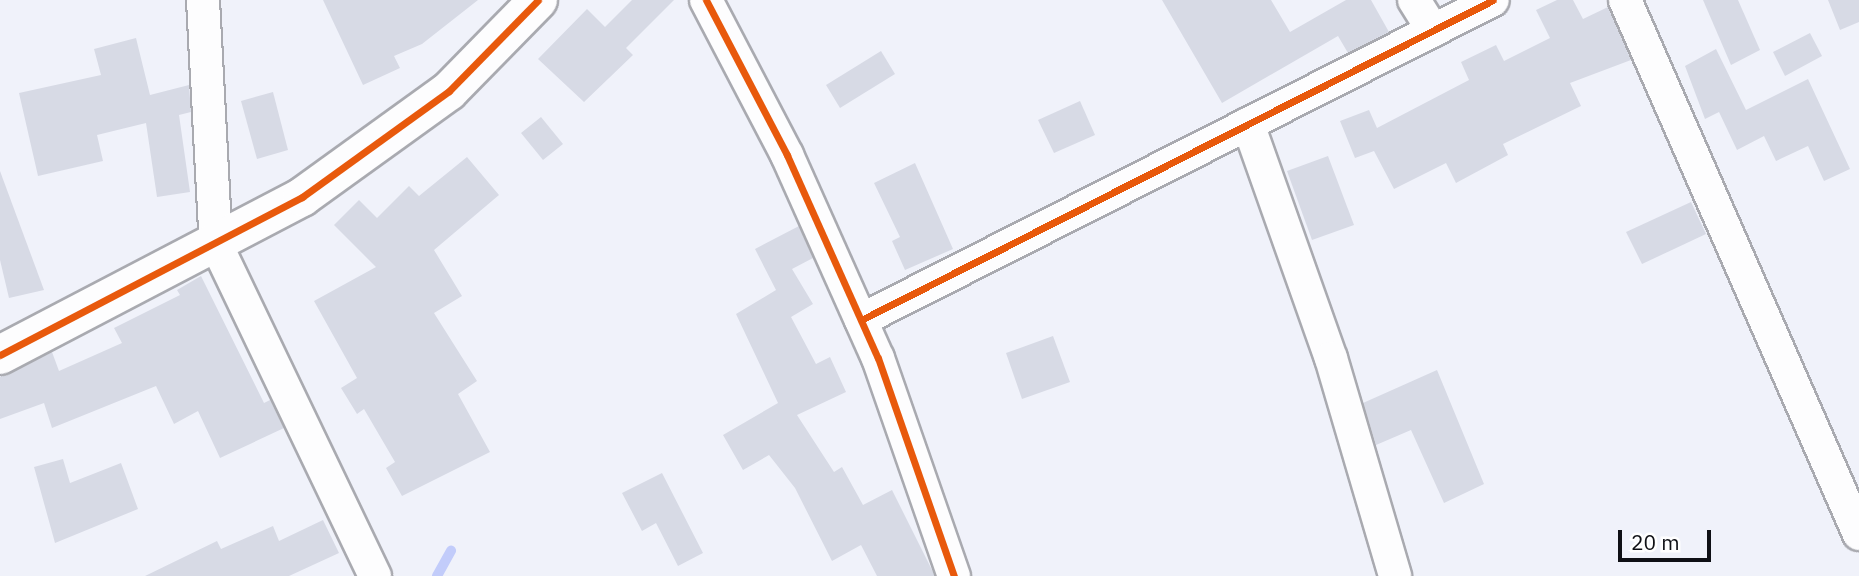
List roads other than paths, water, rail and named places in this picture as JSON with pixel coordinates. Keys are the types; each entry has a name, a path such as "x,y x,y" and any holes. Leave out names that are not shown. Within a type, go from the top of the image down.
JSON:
{"street":[{"path":"203,0 216,244 375,576"},
{"path":"0,355 216,244 372,150 449,91 538,0"},
{"path":"706,0 787,155 861,320 954,576"},
{"path":"1414,0 1433,30"},
{"path":"861,320 1493,0"},
{"path":"1625,0 1859,534"},
{"path":"1248,124 1331,358 1395,576"}],"waterway":[{"path":"437,576 451,551"}]}
